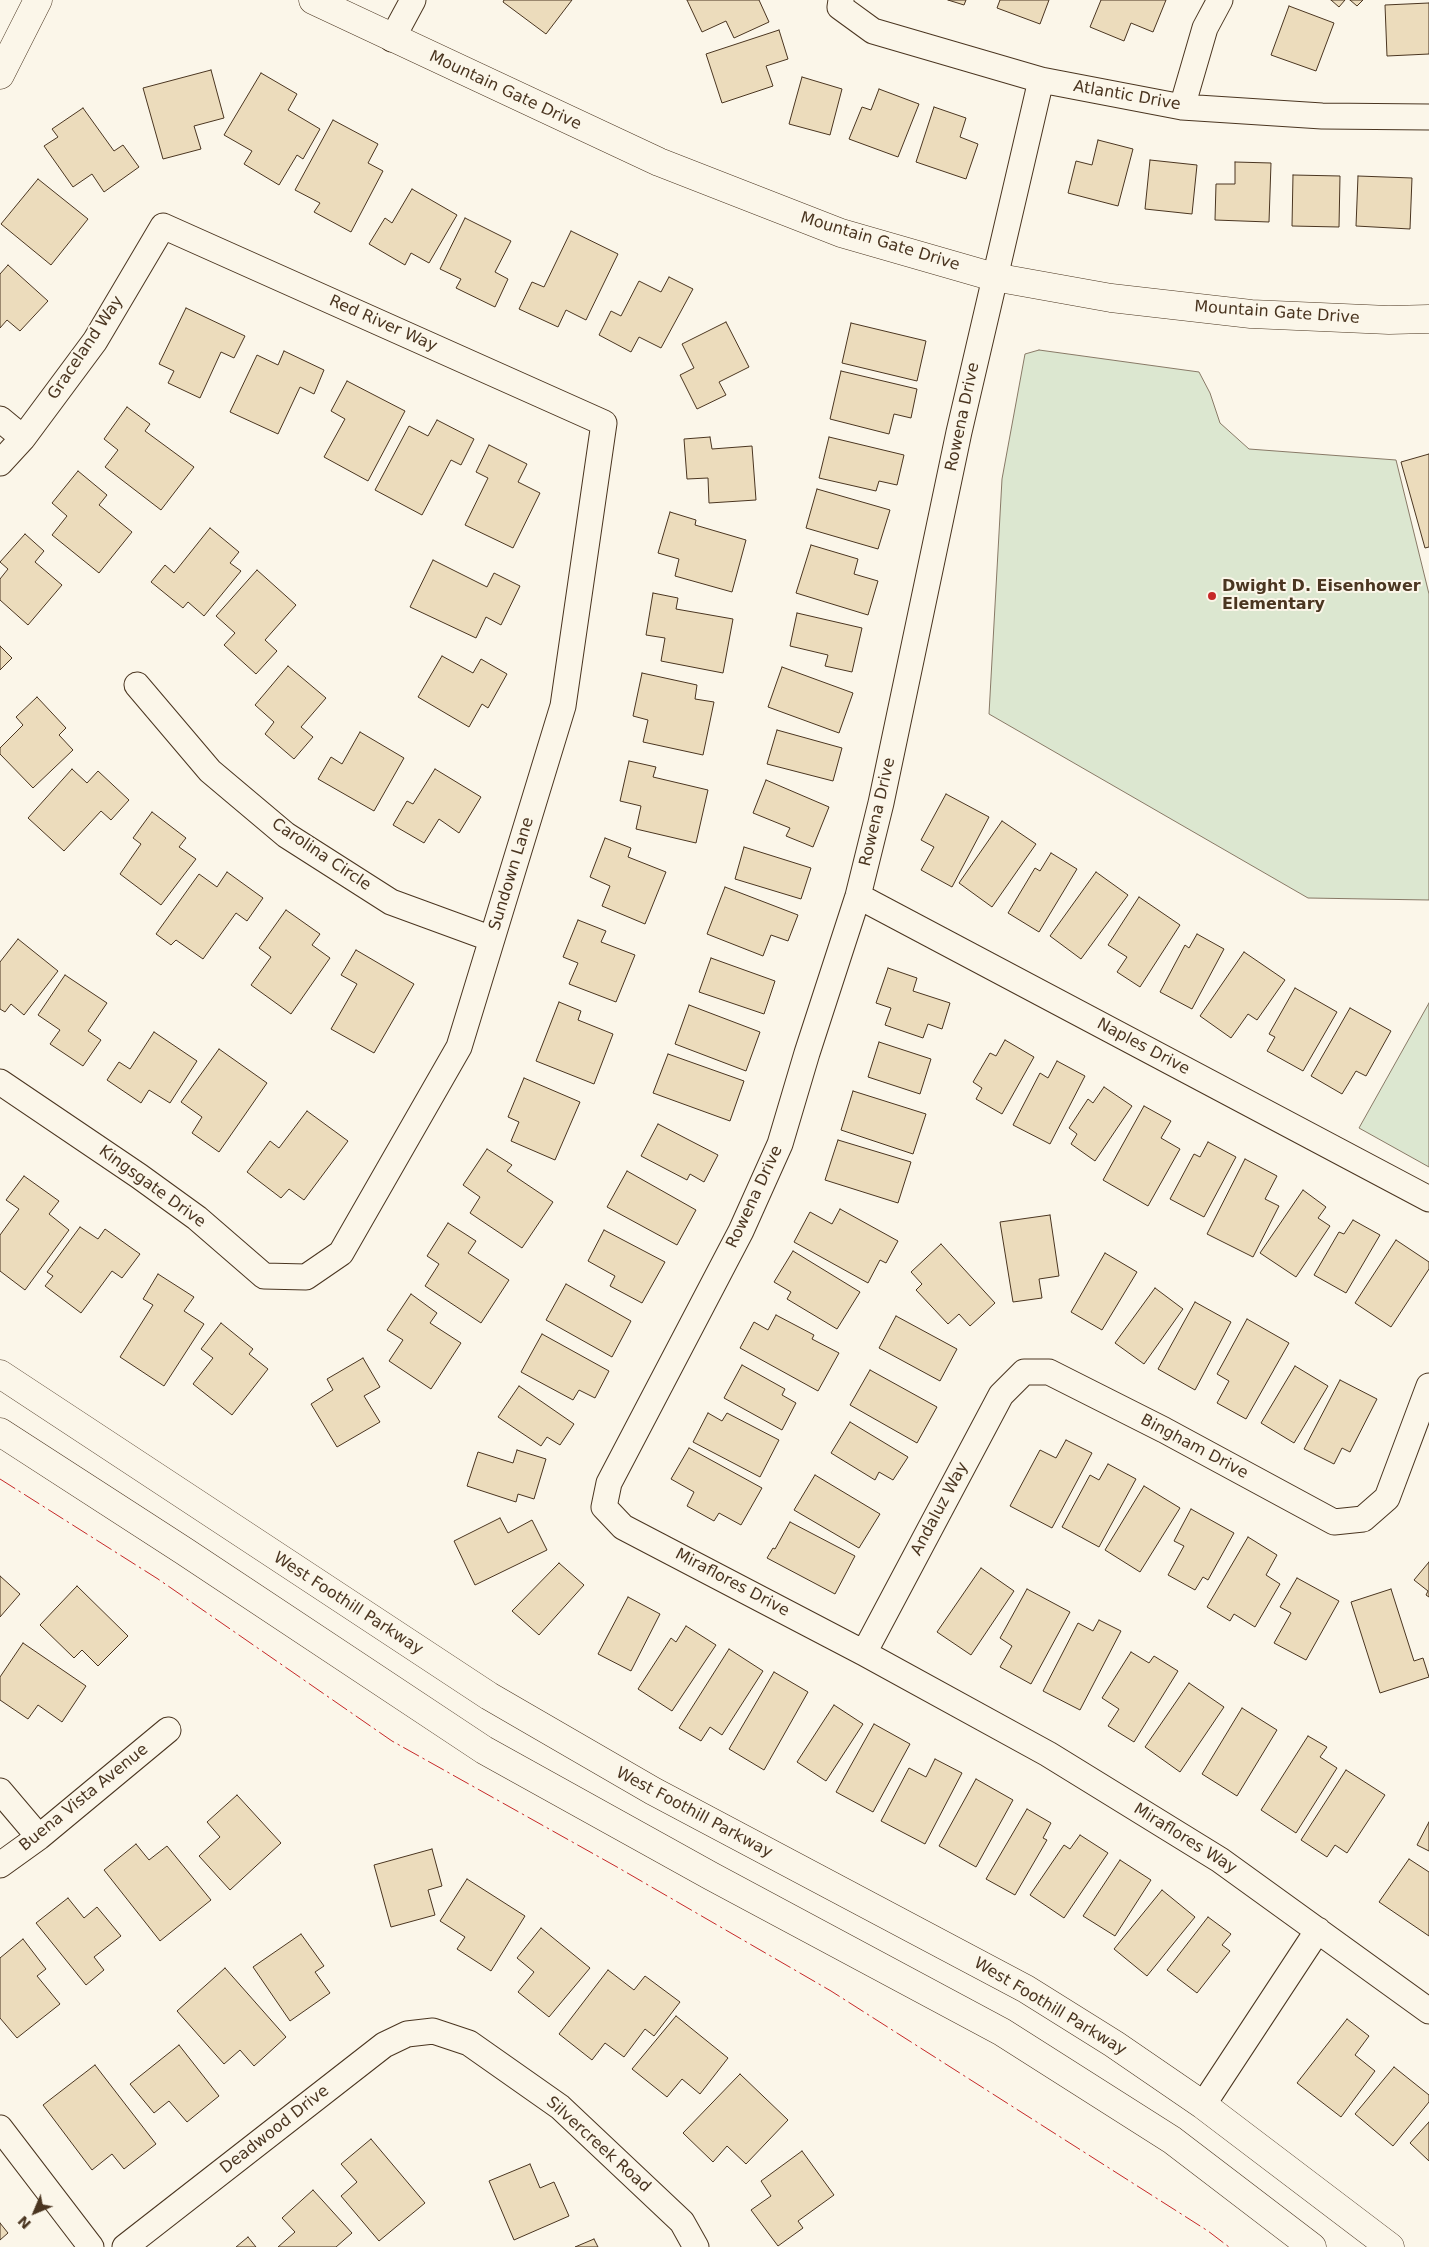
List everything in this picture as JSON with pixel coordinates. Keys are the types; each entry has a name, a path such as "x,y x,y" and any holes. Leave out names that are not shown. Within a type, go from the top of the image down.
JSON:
{"main road":[{"path":"0,75 38,0"},
{"name":"Mountain Gate Drive","path":"313,0 668,166 841,233 994,277 1111,298 1251,314 1389,320 1429,319"},
{"name":"West Foothill Parkway","path":"0,1374 489,1696 653,1791 1026,1989 1114,2044 1203,2104 1390,2247"},
{"path":"0,1432 184,1551 484,1750 710,1876 1002,2032 1172,2140 1312,2247"}],"street":[{"path":"392,38 413,0"},
{"path":"1182,107 1205,28 1220,0"},
{"name":"Atlantic Drive","path":"841,3 873,31 1041,80 1182,107 1322,116 1429,117"},
{"name":"Rowena Drive","path":"604,1507 609,1483 741,1231 780,1144 807,1053 858,896 881,803 959,432 1041,80"},
{"name":"Red River Way","path":"163,226 604,423"},
{"name":"Graceland Way","path":"0,463 23,438 95,340 163,226"},
{"path":"0,418 23,438"},
{"name":"Sundown Lane","path":"306,1277 341,1253 458,1047 563,706 604,423"},
{"name":"Carolina Circle","path":"137,686 210,771 286,835 391,902 492,939"},
{"name":"Naples Drive","path":"858,896 1429,1199"},
{"name":"Kingsgate Drive","path":"0,1082 139,1176 190,1213 264,1276 306,1277"},
{"name":"Bingham Drive","path":"1024,1372 1049,1372 1164,1430 1334,1522 1363,1519 1387,1498 1429,1386"},
{"name":"Andaluz Way","path":"864,1653 1001,1395 1024,1372"},
{"name":"Miraflores Drive","path":"604,1507 623,1527 864,1653"},
{"name":"Miraflores Way","path":"864,1653 1048,1754 1220,1860 1318,1930"},
{"name":"Buena Vista Avenue","path":"0,1865 39,1837 168,1730"},
{"path":"0,1791 39,1837"},
{"path":"1203,2104 1318,1930 1429,2011"},
{"name":"Deadwood Drive","path":"125,2247 384,2045 406,2034 434,2031"},
{"name":"Silvercreek Road","path":"434,2031 469,2043 560,2108 682,2222 696,2247"},
{"path":"0,2128 91,2247"}],"green space":[{"name":"Dwight D. Eisenhower Elementary","path":"1039,350 1199,372 1210,393 1220,423 1249,449 1396,460 1429,594 1429,900 1308,898 989,714 1002,479 1025,354"},
{"path":"1429,1003 1429,1167 1359,1128"}],"building":[{"path":"504,0 572,0 546,34 503,2"},
{"path":"687,0 759,0 769,22 734,38 726,21 702,32"},
{"path":"948,0 966,0 964,5"},
{"path":"1000,0 1049,0 1040,24 997,8"},
{"path":"1101,0 1166,0 1153,32 1131,23 1124,41 1090,27"},
{"path":"1331,0 1345,0 1339,7"},
{"path":"1350,0 1363,0 1357,6"},
{"path":"1429,3 1429,54 1387,56 1385,5"},
{"path":"1289,6 1334,23 1316,71 1271,55"},
{"path":"779,30 788,59 766,66 773,86 722,103 706,54"},
{"path":"211,70 224,118 194,126 201,149 163,159 143,88"},
{"path":"261,73 297,94 288,110 320,129 303,159 297,155 279,185 244,164 252,151 224,135"},
{"path":"802,77 842,89 830,135 789,124"},
{"path":"879,89 919,104 898,157 849,139 862,107 871,110"},
{"path":"934,107 966,118 960,137 978,144 966,179 916,162"},
{"path":"83,108 114,151 123,145 139,167 104,192 92,174 73,187 44,146 58,137 52,129"},
{"path":"333,120 378,144 368,163 383,171 351,232 314,212 320,203 295,190"},
{"path":"1098,140 1133,149 1118,206 1068,193 1076,161 1092,165"},
{"path":"1150,160 1197,165 1192,214 1145,209"},
{"path":"1235,162 1271,163 1269,222 1215,220 1216,184 1235,184"},
{"path":"1293,175 1340,176 1339,227 1292,226"},
{"path":"1358,176 1412,178 1410,229 1356,226"},
{"path":"38,179 88,219 51,265 1,224"},
{"path":"412,189 457,215 429,263 411,253 405,265 369,244 385,218 392,223"},
{"path":"465,218 511,241 495,272 508,279 495,307 456,288 461,279 440,269"},
{"path":"571,231 618,254 586,320 566,310 558,327 519,309 532,282 544,287"},
{"path":"8,265 48,301 20,331 7,320 0,328 0,274"},
{"path":"669,277 693,289 661,348 639,337 631,352 599,335 611,311 621,316 639,281 661,292"},
{"path":"186,308 245,336 234,358 221,352 200,398 168,383 174,371 159,364"},
{"path":"726,322 749,367 719,382 726,395 697,409 680,375 694,368 682,344"},
{"path":"851,323 926,341 917,381 842,363"},
{"path":"284,351 324,370 314,394 300,387 278,434 230,412 257,355 278,365"},
{"path":"841,371 917,389 911,418 894,414 889,434 830,419"},
{"path":"347,381 405,411 368,481 324,457 345,419 331,411"},
{"path":"127,407 150,424 145,431 194,467 161,510 105,467 118,450 104,439"},
{"path":"437,420 474,439 461,465 451,460 422,515 375,490 409,426 428,436"},
{"path":"710,437 712,449 752,446 756,500 709,503 708,478 687,479 684,439"},
{"path":"829,437 904,455 897,485 879,481 876,491 819,478"},
{"path":"489,445 527,464 518,482 540,493 513,548 465,525 488,478 476,472"},
{"path":"1429,454 1429,547 1425,548 1401,462"},
{"path":"78,471 107,495 99,505 132,532 99,573 52,535 67,516 52,503"},
{"path":"817,489 890,510 878,549 806,528"},
{"path":"670,512 696,520 695,525 746,540 732,592 675,576 679,559 658,553"},
{"path":"210,528 239,552 230,563 241,571 204,616 188,602 183,608 151,582 165,565 174,573"},
{"path":"25,534 44,551 35,562 62,585 28,625 0,600 0,579 8,569 0,562"},
{"path":"811,545 858,559 854,574 878,581 868,615 796,593"},
{"path":"433,560 487,587 494,573 520,586 501,625 486,617 476,638 410,607"},
{"path":"257,570 296,605 265,640 277,651 256,674 224,645 235,633 216,616"},
{"path":"653,593 678,598 676,609 733,619 723,673 661,661 665,638 646,635"},
{"path":"797,613 862,628 852,672 825,666 828,655 790,646"},
{"path":"0,646 12,658 0,670"},
{"path":"442,656 473,673 481,659 507,674 488,708 482,704 469,727 418,697"},
{"path":"288,666 326,698 301,727 313,737 294,759 265,734 274,722 255,705"},
{"path":"782,667 853,693 839,733 768,707"},
{"path":"642,673 697,685 695,699 714,702 703,755 643,742 648,720 633,716"},
{"path":"37,697 66,728 59,735 73,750 33,788 0,754 0,748 23,725 16,717"},
{"path":"777,730 842,748 833,781 767,764"},
{"path":"360,732 404,758 374,811 318,779 331,757 342,764"},
{"path":"629,761 656,767 653,777 708,790 696,843 636,829 641,806 620,801"},
{"path":"72,769 87,783 98,771 129,800 111,820 101,811 64,851 28,818"},
{"path":"435,769 481,797 459,833 439,819 424,843 393,825 407,801 413,804"},
{"path":"766,780 829,807 813,847 786,836 790,828 753,813"},
{"path":"946,794 989,817 952,887 921,870 934,847 921,840"},
{"path":"152,812 186,838 179,847 196,859 161,905 120,874 141,844 133,838"},
{"path":"1002,821 1036,844 992,907 959,883"},
{"path":"605,838 631,848 628,857 666,872 645,924 602,906 610,886 590,877"},
{"path":"744,847 811,868 801,899 735,879"},
{"path":"1051,853 1077,869 1039,932 1008,913 1035,868 1040,871"},
{"path":"227,872 263,898 247,921 236,913 203,959 176,940 171,945 156,934 199,874 217,887"},
{"path":"1096,872 1128,895 1081,959 1050,936"},
{"path":"725,887 798,915 788,941 771,935 763,956 707,934"},
{"path":"1139,897 1180,925 1140,987 1117,972 1127,957 1108,945"},
{"path":"286,910 320,934 312,945 330,958 291,1014 251,985 271,957 259,948"},
{"path":"578,920 606,931 601,942 635,955 616,1002 569,984 578,963 563,957"},
{"path":"1197,934 1224,949 1192,1009 1160,992 1185,945 1189,948"},
{"path":"18,939 58,971 24,1015 11,1004 5,1012 0,1009 0,962"},
{"path":"356,950 414,984 374,1053 331,1029 357,984 341,975"},
{"path":"1244,952 1285,980 1257,1020 1248,1014 1231,1038 1200,1016"},
{"path":"711,958 775,981 764,1014 699,992"},
{"path":"888,968 917,978 913,991 950,1003 942,1029 928,1024 923,1038 885,1025 891,1008 876,1003"},
{"path":"65,975 107,1003 88,1031 101,1040 83,1066 50,1044 60,1030 38,1015"},
{"path":"1295,988 1337,1012 1303,1071 1267,1051 1275,1037 1269,1034"},
{"path":"559,1002 581,1011 578,1020 613,1034 594,1084 536,1061"},
{"path":"689,1005 760,1032 746,1071 675,1044"},
{"path":"1350,1008 1391,1031 1366,1076 1356,1071 1342,1094 1311,1076"},
{"path":"154,1032 197,1061 170,1103 149,1090 141,1103 107,1080 119,1062 130,1069"},
{"path":"1005,1040 1034,1057 1002,1114 976,1099 982,1088 973,1082 990,1053 996,1056"},
{"path":"879,1042 931,1059 920,1094 868,1077"},
{"path":"219,1049 267,1083 219,1152 192,1133 202,1117 181,1102"},
{"path":"668,1054 744,1081 730,1121 653,1093"},
{"path":"1057,1061 1085,1076 1050,1144 1013,1125 1040,1073 1048,1078"},
{"path":"524,1078 580,1102 555,1160 511,1141 519,1122 508,1117"},
{"path":"1104,1087 1132,1106 1095,1161 1071,1144 1077,1134 1069,1128 1088,1099 1093,1103"},
{"path":"853,1091 926,1114 913,1154 841,1130"},
{"path":"1144,1106 1171,1121 1161,1138 1180,1149 1148,1206 1103,1180"},
{"path":"307,1111 348,1141 304,1200 289,1189 281,1198 247,1172 270,1141 279,1148"},
{"path":"658,1124 718,1155 704,1182 690,1174 687,1180 641,1156"},
{"path":"838,1140 911,1162 898,1203 825,1180"},
{"path":"1208,1142 1236,1157 1204,1217 1170,1199 1194,1154 1200,1157"},
{"path":"487,1149 512,1165 507,1171 553,1202 522,1248 470,1213 480,1197 463,1185"},
{"path":"1245,1159 1277,1176 1265,1199 1279,1206 1253,1257 1207,1234"},
{"path":"627,1171 696,1210 677,1245 607,1207"},
{"path":"24,1176 59,1201 49,1214 69,1230 25,1290 0,1271 0,1235 19,1209 6,1200"},
{"path":"1303,1190 1326,1207 1318,1218 1330,1226 1296,1277 1260,1253"},
{"path":"840,1209 898,1241 886,1263 880,1260 868,1283 794,1242 810,1212 832,1224"},
{"path":"1050,1215 1059,1276 1039,1279 1042,1298 1013,1302 1000,1222"},
{"path":"1353,1220 1380,1235 1346,1293 1314,1275 1339,1232 1344,1234"},
{"path":"448,1223 476,1241 468,1253 509,1280 481,1323 425,1286 439,1264 427,1256"},
{"path":"80,1227 98,1239 105,1229 140,1254 122,1278 112,1271 81,1313 45,1286 53,1276 47,1272"},
{"path":"604,1230 665,1262 642,1303 610,1286 615,1276 588,1261"},
{"path":"1396,1240 1429,1262 1429,1269 1391,1327 1355,1303"},
{"path":"941,1244 995,1303 970,1326 959,1314 948,1324 916,1290 922,1284 911,1272"},
{"path":"793,1251 860,1292 837,1329 787,1299 791,1292 774,1282"},
{"path":"1105,1253 1137,1272 1102,1330 1071,1312"},
{"path":"158,1274 194,1297 184,1311 204,1324 164,1386 120,1357 153,1305 143,1299"},
{"path":"566,1284 631,1321 612,1357 546,1320"},
{"path":"1155,1288 1183,1309 1144,1364 1115,1343"},
{"path":"411,1294 437,1313 430,1323 461,1343 431,1389 389,1361 403,1340 387,1330"},
{"path":"1195,1302 1231,1322 1195,1390 1158,1369"},
{"path":"776,1315 814,1335 812,1339 839,1353 818,1391 740,1348 754,1322 768,1330"},
{"path":"896,1316 957,1349 940,1381 879,1348"},
{"path":"1247,1319 1289,1343 1246,1419 1217,1403 1229,1381 1217,1374"},
{"path":"221,1323 253,1349 249,1354 268,1369 232,1415 193,1384 213,1358 201,1349"},
{"path":"542,1334 609,1371 595,1398 579,1390 573,1400 521,1372"},
{"path":"363,1358 380,1387 364,1396 380,1422 337,1447 311,1404 333,1390 327,1379"},
{"path":"742,1365 785,1389 782,1395 796,1403 782,1430 724,1398"},
{"path":"1295,1366 1328,1386 1294,1443 1261,1423"},
{"path":"870,1370 937,1407 917,1443 850,1405"},
{"path":"1340,1380 1377,1399 1350,1452 1342,1448 1334,1464 1304,1449"},
{"path":"519,1386 574,1424 560,1445 547,1437 541,1446 498,1417"},
{"path":"708,1413 722,1421 727,1413 779,1440 760,1477 693,1442"},
{"path":"850,1422 908,1457 893,1480 879,1472 875,1480 831,1453"},
{"path":"1066,1440 1092,1453 1052,1528 1010,1506 1040,1450 1056,1458"},
{"path":"689,1448 762,1488 741,1525 719,1513 714,1521 687,1506 694,1492 671,1479"},
{"path":"517,1450 546,1459 534,1499 518,1494 516,1502 467,1486 478,1452 513,1463"},
{"path":"1108,1464 1136,1479 1099,1547 1062,1527 1090,1475 1099,1480"},
{"path":"815,1475 880,1514 859,1548 794,1510"},
{"path":"1144,1486 1180,1508 1140,1572 1105,1550"},
{"path":"1191,1509 1234,1533 1208,1580 1203,1577 1195,1590 1168,1575 1184,1546 1174,1541"},
{"path":"500,1518 508,1533 532,1520 547,1550 475,1585 454,1541"},
{"path":"790,1522 855,1556 835,1594 767,1558 773,1548 775,1549"},
{"path":"1248,1537 1277,1555 1266,1575 1280,1584 1255,1627 1234,1614 1230,1621 1207,1607"},
{"path":"1429,1562 1429,1597 1426,1595 1428,1591 1414,1580"},
{"path":"559,1563 584,1585 539,1635 512,1611"},
{"path":"981,1568 1014,1591 971,1655 937,1632"},
{"path":"0,1576 20,1594 0,1617"},
{"path":"1297,1578 1339,1601 1306,1660 1274,1643 1291,1613 1280,1607"},
{"path":"77,1586 128,1636 98,1666 82,1650 74,1658 40,1625"},
{"path":"1027,1589 1070,1612 1031,1684 1000,1667 1012,1646 1000,1638"},
{"path":"1391,1589 1414,1661 1423,1658 1429,1677 1380,1693 1351,1602"},
{"path":"628,1597 660,1614 631,1671 598,1654"},
{"path":"1099,1620 1121,1631 1080,1710 1043,1691 1078,1623 1093,1631"},
{"path":"686,1626 716,1645 672,1711 638,1689 671,1638 676,1642"},
{"path":"23,1643 86,1686 62,1722 38,1705 28,1719 0,1700 0,1677"},
{"path":"729,1649 763,1671 722,1735 710,1727 701,1741 679,1728"},
{"path":"1131,1652 1149,1663 1154,1656 1178,1671 1134,1742 1108,1726 1119,1709 1102,1698"},
{"path":"774,1672 808,1692 764,1770 729,1749"},
{"path":"1189,1683 1224,1707 1180,1772 1145,1747"},
{"path":"834,1705 863,1724 826,1781 797,1762"},
{"path":"1242,1708 1277,1730 1237,1796 1202,1774"},
{"path":"874,1724 910,1744 873,1812 836,1792"},
{"path":"1308,1736 1327,1747 1320,1757 1337,1768 1296,1833 1261,1810"},
{"path":"935,1759 962,1773 925,1844 881,1821 909,1768 926,1777"},
{"path":"1346,1770 1385,1795 1347,1853 1335,1845 1327,1857 1301,1840"},
{"path":"976,1779 1013,1800 976,1867 939,1846"},
{"path":"237,1795 281,1843 230,1890 199,1856 220,1837 207,1822"},
{"path":"1027,1809 1051,1823 1043,1838 1047,1840 1015,1895 986,1879"},
{"path":"1429,1822 1429,1851 1417,1845"},
{"path":"1080,1835 1108,1853 1064,1918 1030,1895 1064,1845 1070,1849"},
{"path":"136,1844 149,1860 167,1846 211,1900 160,1941 104,1870"},
{"path":"432,1849 442,1886 428,1890 435,1915 391,1927 374,1865"},
{"path":"1409,1859 1429,1872 1429,1936 1379,1902"},
{"path":"1120,1860 1151,1880 1115,1936 1083,1916"},
{"path":"467,1879 525,1916 491,1971 457,1949 465,1937 440,1921"},
{"path":"1162,1890 1195,1917 1147,1976 1114,1949"},
{"path":"68,1898 84,1918 97,1907 121,1936 94,1957 104,1970 86,1985 36,1923"},
{"path":"1208,1917 1231,1934 1222,1945 1230,1951 1197,1993 1167,1970"},
{"path":"541,1928 590,1968 549,2017 518,1992 534,1972 517,1958"},
{"path":"301,1934 324,1966 315,1972 330,1993 290,2021 253,1967"},
{"path":"23,1939 46,1969 37,1976 60,2004 17,2038 0,2018 0,1958"},
{"path":"225,1968 286,2037 254,2066 240,2050 224,2064 177,2011"},
{"path":"608,1970 634,1990 645,1976 680,2002 654,2036 645,2029 624,2057 605,2043 592,2060 559,2034"},
{"path":"676,2016 728,2058 700,2094 682,2079 667,2097 632,2069"},
{"path":"1347,2019 1369,2036 1355,2055 1375,2071 1341,2117 1297,2083"},
{"path":"179,2045 219,2096 187,2122 169,2101 154,2113 130,2084"},
{"path":"95,2065 156,2144 124,2169 112,2154 92,2170 43,2105"},
{"path":"1394,2067 1429,2095 1429,2102 1393,2146 1355,2114"},
{"path":"740,2074 788,2120 746,2164 727,2146 713,2162 683,2133"},
{"path":"1429,2122 1429,2161 1410,2143"},
{"path":"371,2139 425,2203 379,2241 341,2196 357,2182 341,2164"},
{"path":"802,2151 834,2195 798,2221 803,2228 778,2246 751,2210 771,2196 761,2181"},
{"path":"530,2164 540,2188 554,2182 569,2216 514,2240 489,2181"},
{"path":"313,2190 352,2233 336,2247 278,2247 295,2232 282,2218"},
{"path":"0,2223 8,2233 0,2240"},
{"path":"248,2237 256,2247 236,2247"},
{"path":"594,2239 598,2247 575,2247"}],"power":[{"path":"0,1479 158,1579 392,1741 617,1867 831,1991 1208,2231 1229,2247"}],"place":[{"name":"Dwight D. Eisenhower Elementary","path":"1212,596"}]}
